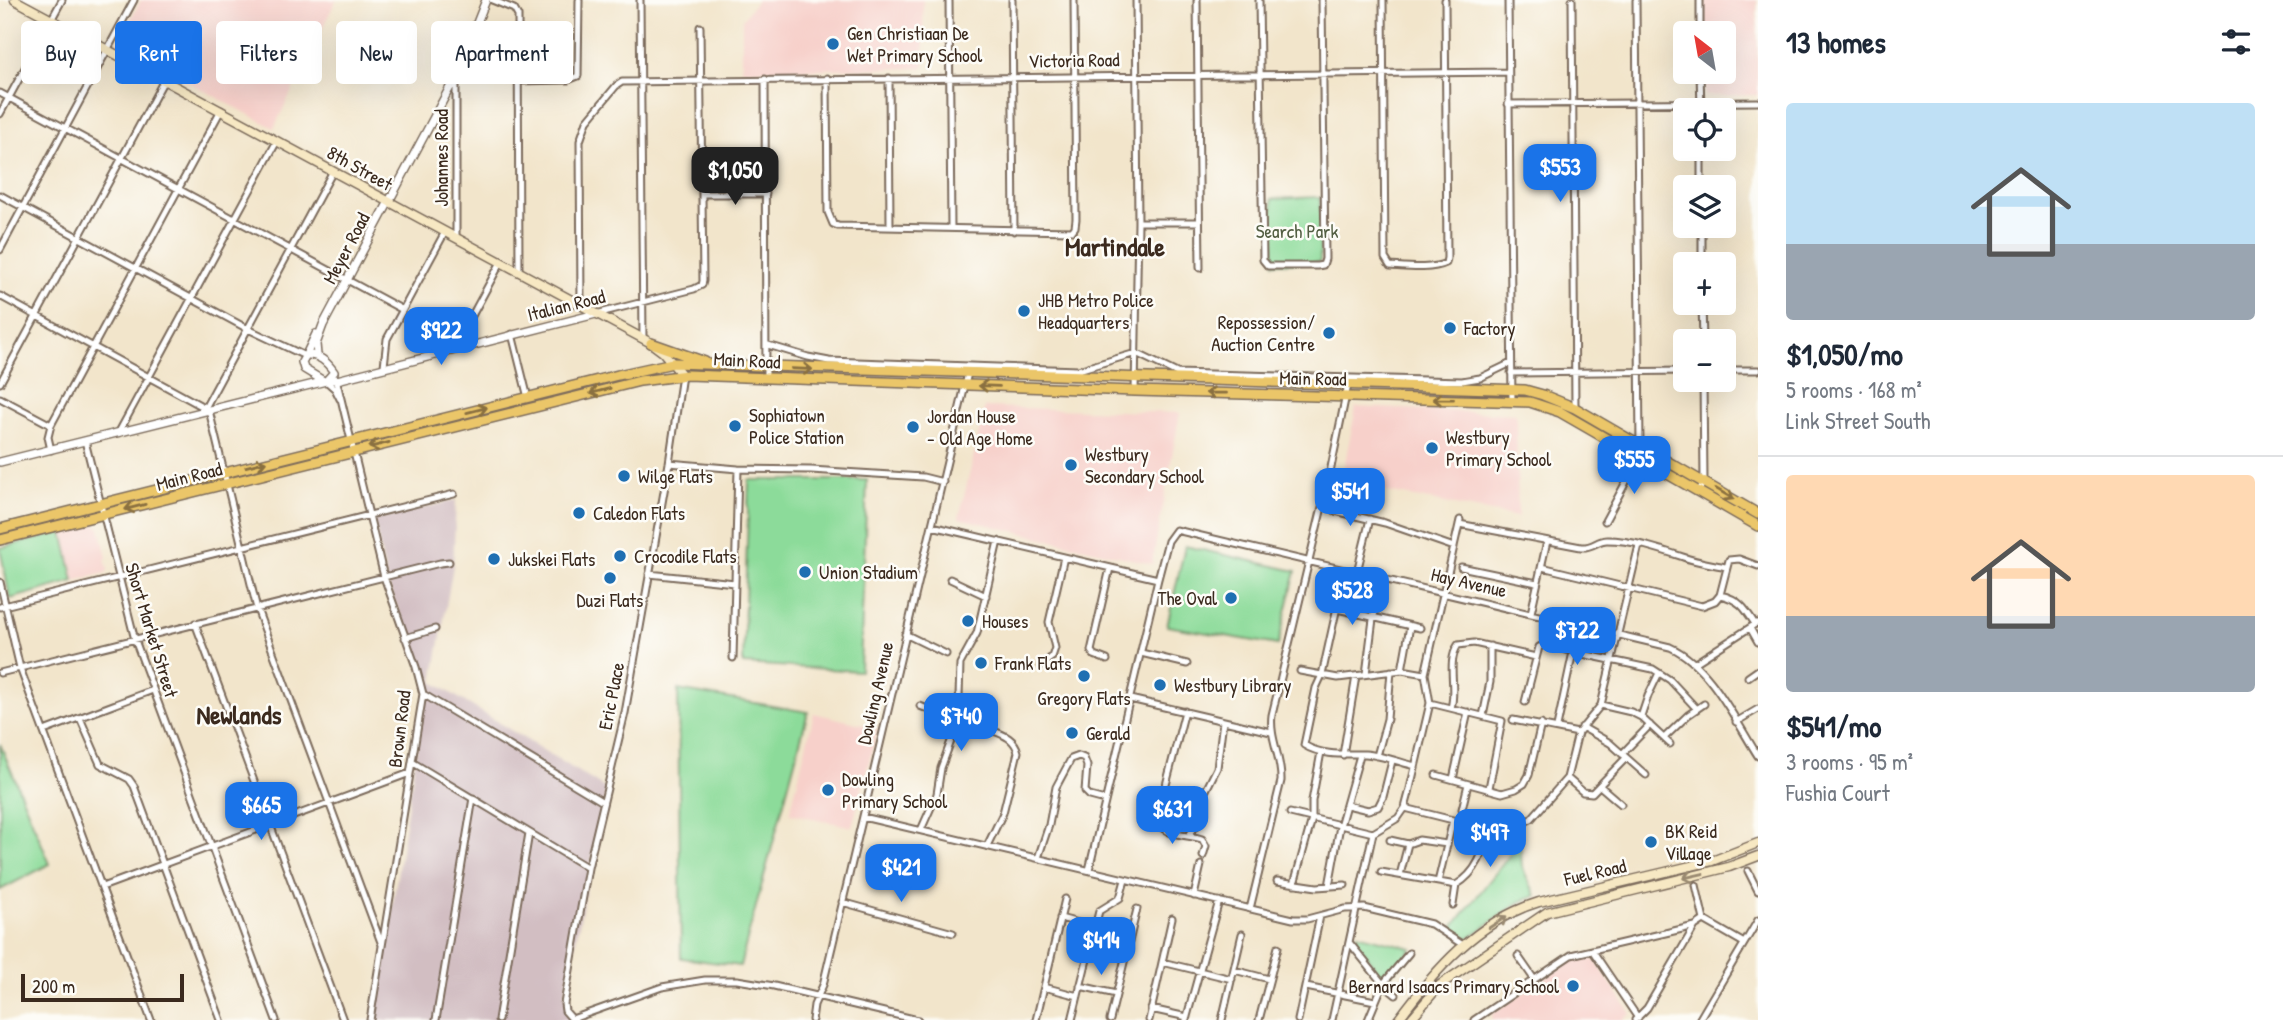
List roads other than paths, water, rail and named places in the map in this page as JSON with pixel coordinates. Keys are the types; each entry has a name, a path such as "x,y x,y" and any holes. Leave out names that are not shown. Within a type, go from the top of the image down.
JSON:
{"main road":[{"name":"8th Street","path":"15,0 115,54"},
{"name":"8th Street","path":"171,84 650,343 673,363 682,375"},
{"path":"650,343 712,365"},
{"path":"650,343 659,358 652,367"},
{"name":"Main Road","path":"0,540 227,484 528,397 673,363 1511,390 1543,395 1575,408 1758,514"},
{"name":"Main Road","path":"0,529 224,472 531,408 640,381 682,375 1537,403 1550,407 1758,526"},
{"name":"Fuel Road","path":"1398,1020 1433,973 1463,945 1503,918 1530,905 1712,861 1758,843"},
{"name":"Fuel Road","path":"1410,1020 1426,998 1440,985 1542,915 1555,909 1729,867 1758,856"}],"street":[{"path":"0,114 62,0"},
{"path":"0,250 134,0"},
{"name":"Johannes Road","path":"478,21 486,0"},
{"path":"492,0 512,8 517,13 517,21"},
{"path":"573,78 578,76 579,0"},
{"path":"640,0 643,303 650,343"},
{"path":"949,0 951,229"},
{"path":"1012,0 1014,231"},
{"path":"827,78 829,217 833,224 1014,231 1074,230 1074,0"},
{"path":"1135,391 1138,222 1136,0"},
{"path":"1197,0 1200,268"},
{"path":"1259,0 1264,262 1272,266 1317,266 1324,263 1322,0"},
{"path":"1383,0 1386,261 1390,265 1418,267 1442,265 1447,261 1445,0"},
{"path":"1508,0 1512,401"},
{"path":"1572,0 1575,408"},
{"path":"1605,521 1640,459 1636,0"},
{"path":"1700,0 1700,21"},
{"path":"701,27 704,194 766,194"},
{"name":"Victoria Road","path":"640,81 1508,72"},
{"path":"889,78 890,227"},
{"path":"765,79 768,345 766,379"},
{"path":"581,306 579,152 582,133 587,121 616,86 622,82 640,81"},
{"path":"0,383 162,84"},
{"name":"Meyer Road","path":"317,355 316,344 323,325 452,84"},
{"name":"Johannes Road","path":"456,84 456,238"},
{"path":"519,84 519,272"},
{"path":"0,93 402,310"},
{"path":"1736,102 1758,102"},
{"path":"1508,104 1673,103"},
{"path":"51,450 48,437 51,425 220,110"},
{"path":"119,432 276,141"},
{"path":"333,171 207,409 257,609 383,945"},
{"name":"Italian Road","path":"329,376 364,372 694,289 702,285 704,277 704,194"},
{"path":"0,195 288,349 329,376"},
{"path":"1138,222 1199,222"},
{"path":"384,366 387,340 445,232"},
{"path":"454,349 501,262"},
{"path":"0,296 207,409"},
{"name":"Meyer Road","path":"304,361 313,338 323,325"},
{"path":"512,334 531,408"},
{"name":"Main Road","path":"768,345 828,361 1078,370 1136,353 1177,373 1368,378 1473,380 1511,363"},
{"path":"304,361 317,355 329,376"},
{"path":"294,389 305,380 304,361"},
{"path":"1736,370 1758,370"},
{"path":"1511,373 1673,371"},
{"name":"Italian Road","path":"0,462 294,389 329,376 364,372"},
{"name":"Dowling Avenue","path":"812,1020 968,373"},
{"name":"Eric Place","path":"572,1019 565,1011 564,1004 588,868 625,713 682,375"},
{"name":"Brown Road","path":"329,376 344,408 384,577 423,694 370,1020"},
{"name":"Brown Road","path":"329,376 344,408"},
{"path":"1250,909 1281,781 1280,761 1271,732 1272,715 1307,560 1328,482 1348,385"},
{"path":"1699,491 1704,481 1703,392"},
{"path":"0,398 51,425"},
{"name":"Short Market Street","path":"85,441 135,640 276,1020"},
{"path":"669,463 738,469 811,470 923,477 943,482"},
{"path":"733,658 738,469"},
{"path":"3,606 454,494"},
{"path":"1335,512 1370,519 1454,547"},
{"path":"1357,572 1370,519"},
{"path":"1290,813 1373,834 1393,822 1405,808 1430,703 1425,674 1460,522 1586,548 1607,540 1663,549 1683,557 1726,567"},
{"path":"932,526 1158,579 1089,870"},
{"name":"Hay Avenue","path":"1158,579 1168,541 1173,532 1179,530 1670,647 1695,663 1758,756"},
{"path":"921,830 937,794 941,768 954,733 960,664 977,633 998,541"},
{"path":"1531,613 1547,541"},
{"path":"1405,808 1489,829 1509,829 1531,818 1567,778 1580,730 1601,705 1639,545"},
{"path":"1041,665 1052,657 1055,648 1049,622 1064,557"},
{"path":"1542,567 1702,606 1716,601 1720,595 1729,560 1735,558 1758,566"},
{"path":"0,673 449,562"},
{"path":"1461,567 1537,583"},
{"path":"1107,660 1091,651 1110,568"},
{"path":"649,574 735,583"},
{"path":"950,579 986,596"},
{"path":"0,582 3,606 20,668 151,1020"},
{"path":"1321,588 1335,591 1339,595 1322,675 1316,688 1303,742 1321,752 1377,756 1415,766"},
{"path":"1720,595 1740,602 1754,625 1758,642"},
{"path":"1366,674 1373,619 1379,598"},
{"path":"1337,609 1420,628"},
{"path":"195,624 343,1020"},
{"path":"1695,663 1754,625"},
{"path":"1402,670 1410,626"},
{"path":"405,638 435,629"},
{"path":"905,634 946,654"},
{"path":"1451,708 1455,694 1452,670 1455,647 1464,643 1490,646 1536,657"},
{"path":"1525,702 1539,647 1543,644 1573,653 1612,659 1659,673 1675,685 1696,708"},
{"path":"1483,716 1490,682 1490,646"},
{"path":"1141,653 1186,664"},
{"path":"1557,727 1573,653"},
{"path":"1300,671 1338,678 1402,670 1425,674"},
{"path":"1748,677 1758,670"},
{"path":"1377,756 1387,719 1391,671"},
{"path":"1641,717 1659,673"},
{"path":"1343,755 1356,676"},
{"path":"44,732 153,690"},
{"path":"423,694 603,802"},
{"path":"1130,699 1271,732"},
{"path":"1430,703 1500,720 1502,728 1489,788"},
{"path":"1664,738 1696,708 1704,704"},
{"path":"1601,705 1641,717 1670,744"},
{"path":"920,706 954,720"},
{"path":"1736,722 1758,709"},
{"path":"1185,711 1157,820 1160,828 1166,831 1189,835 1205,842 1203,856"},
{"path":"1453,779 1468,712"},
{"path":"80,718 100,764 129,779 134,786 221,1020"},
{"path":"1513,720 1580,730 1604,739 1646,775"},
{"path":"1189,835 1196,826 1205,794 1217,768 1223,721"},
{"path":"1436,775 1502,793 1512,792 1524,784 1529,775 1541,724"},
{"path":"1567,778 1586,794 1592,793 1650,725"},
{"path":"986,728 1009,737 1018,752 1003,813 987,846"},
{"path":"1294,884 1312,819 1311,801 1321,752"},
{"path":"1329,886 1340,826 1360,755"},
{"path":"1038,858 1049,825 1056,787 1071,759 1079,756 1084,758 1087,766 1085,791 1090,796 1105,800"},
{"path":"1347,805 1368,810 1378,807 1392,761"},
{"path":"412,762 588,868"},
{"path":"102,887 410,773"},
{"path":"1462,809 1468,783"},
{"path":"1600,786 1621,804"},
{"path":"436,1020 473,798"},
{"path":"863,817 1299,920 1355,907 1431,924 1463,945"},
{"path":"1438,882 1453,820"},
{"path":"1453,905 1456,885 1469,875 1480,860 1489,829"},
{"path":"498,1020 529,833"},
{"path":"1332,1020 1373,834"},
{"path":"1390,840 1408,844 1419,840 1447,844"},
{"path":"1400,875 1408,844"},
{"path":"1195,896 1201,865"},
{"path":"1748,871 1758,891"},
{"path":"1381,872 1456,885"},
{"path":"1072,1020 1101,908 1120,898 1125,880"},
{"path":"1277,881 1345,885"},
{"path":"1696,885 1704,920 1744,943"},
{"path":"1036,1020 1065,899"},
{"path":"1152,1009 1186,1018 1219,901"},
{"path":"842,902 953,933"},
{"path":"1110,1020 1137,909"},
{"path":"1298,1020 1320,916"},
{"path":"1060,918 1094,927"},
{"path":"1149,1020 1172,918"},
{"path":"1474,1020 1483,1017 1565,958 1695,926 1704,920"},
{"path":"1699,1020 1758,920"},
{"path":"1591,950 1637,1019 1647,1008 1695,926"},
{"path":"1222,1020 1242,934"},
{"path":"1092,937 1128,944"},
{"path":"1349,942 1383,984 1396,995"},
{"path":"1259,1020 1278,947"},
{"path":"1368,1020 1383,984 1409,953"},
{"path":"1518,956 1534,979"},
{"path":"1162,962 1232,979"},
{"path":"1234,970 1269,979"},
{"path":"572,1019 662,987 697,981 754,982 918,1020"},
{"path":"1080,986 1116,994"},
{"path":"1044,987 1078,996"},
{"path":"1306,987 1375,1001"},
{"path":"876,1020 877,1010"}],"place":[{"name":"Gen Christiaan De Wet Primary School","path":"833,44"},
{"name":"JHB Metro Police Headquarters","path":"1024,311"},
{"name":"Factory","path":"1450,328"},
{"name":"Repossession/ Auction Centre","path":"1329,333"},
{"name":"Sophiatown Police Station","path":"735,426"},
{"name":"Jordan House - Old Age Home","path":"913,427"},
{"name":"Westbury Primary School","path":"1432,448"},
{"name":"Westbury Secondary School","path":"1071,465"},
{"name":"Wilge Flats","path":"624,476"},
{"name":"Caledon Flats","path":"579,513"},
{"name":"Crocodile Flats","path":"620,556"},
{"name":"Jukskei Flats","path":"494,559"},
{"name":"Union Stadium","path":"805,572"},
{"name":"Duzi Flats","path":"610,578"},
{"name":"The Oval","path":"1231,598"},
{"name":"Houses","path":"968,621"},
{"name":"Frank Flats","path":"981,663"},
{"name":"Gregory Flats","path":"1084,676"},
{"name":"Westbury Library","path":"1160,685"},
{"name":"Gerald","path":"1072,733"},
{"name":"Dowling Primary School","path":"828,790"},
{"name":"BK Reid Village","path":"1651,842"},
{"name":"Bernard Isaacs Primary School","path":"1573,986"}],"district":[{"name":"Martindale","path":"1115,246"},
{"name":"Newlands","path":"239,714"}],"park label":[{"name":"Search Park","path":"1297,231"}]}
